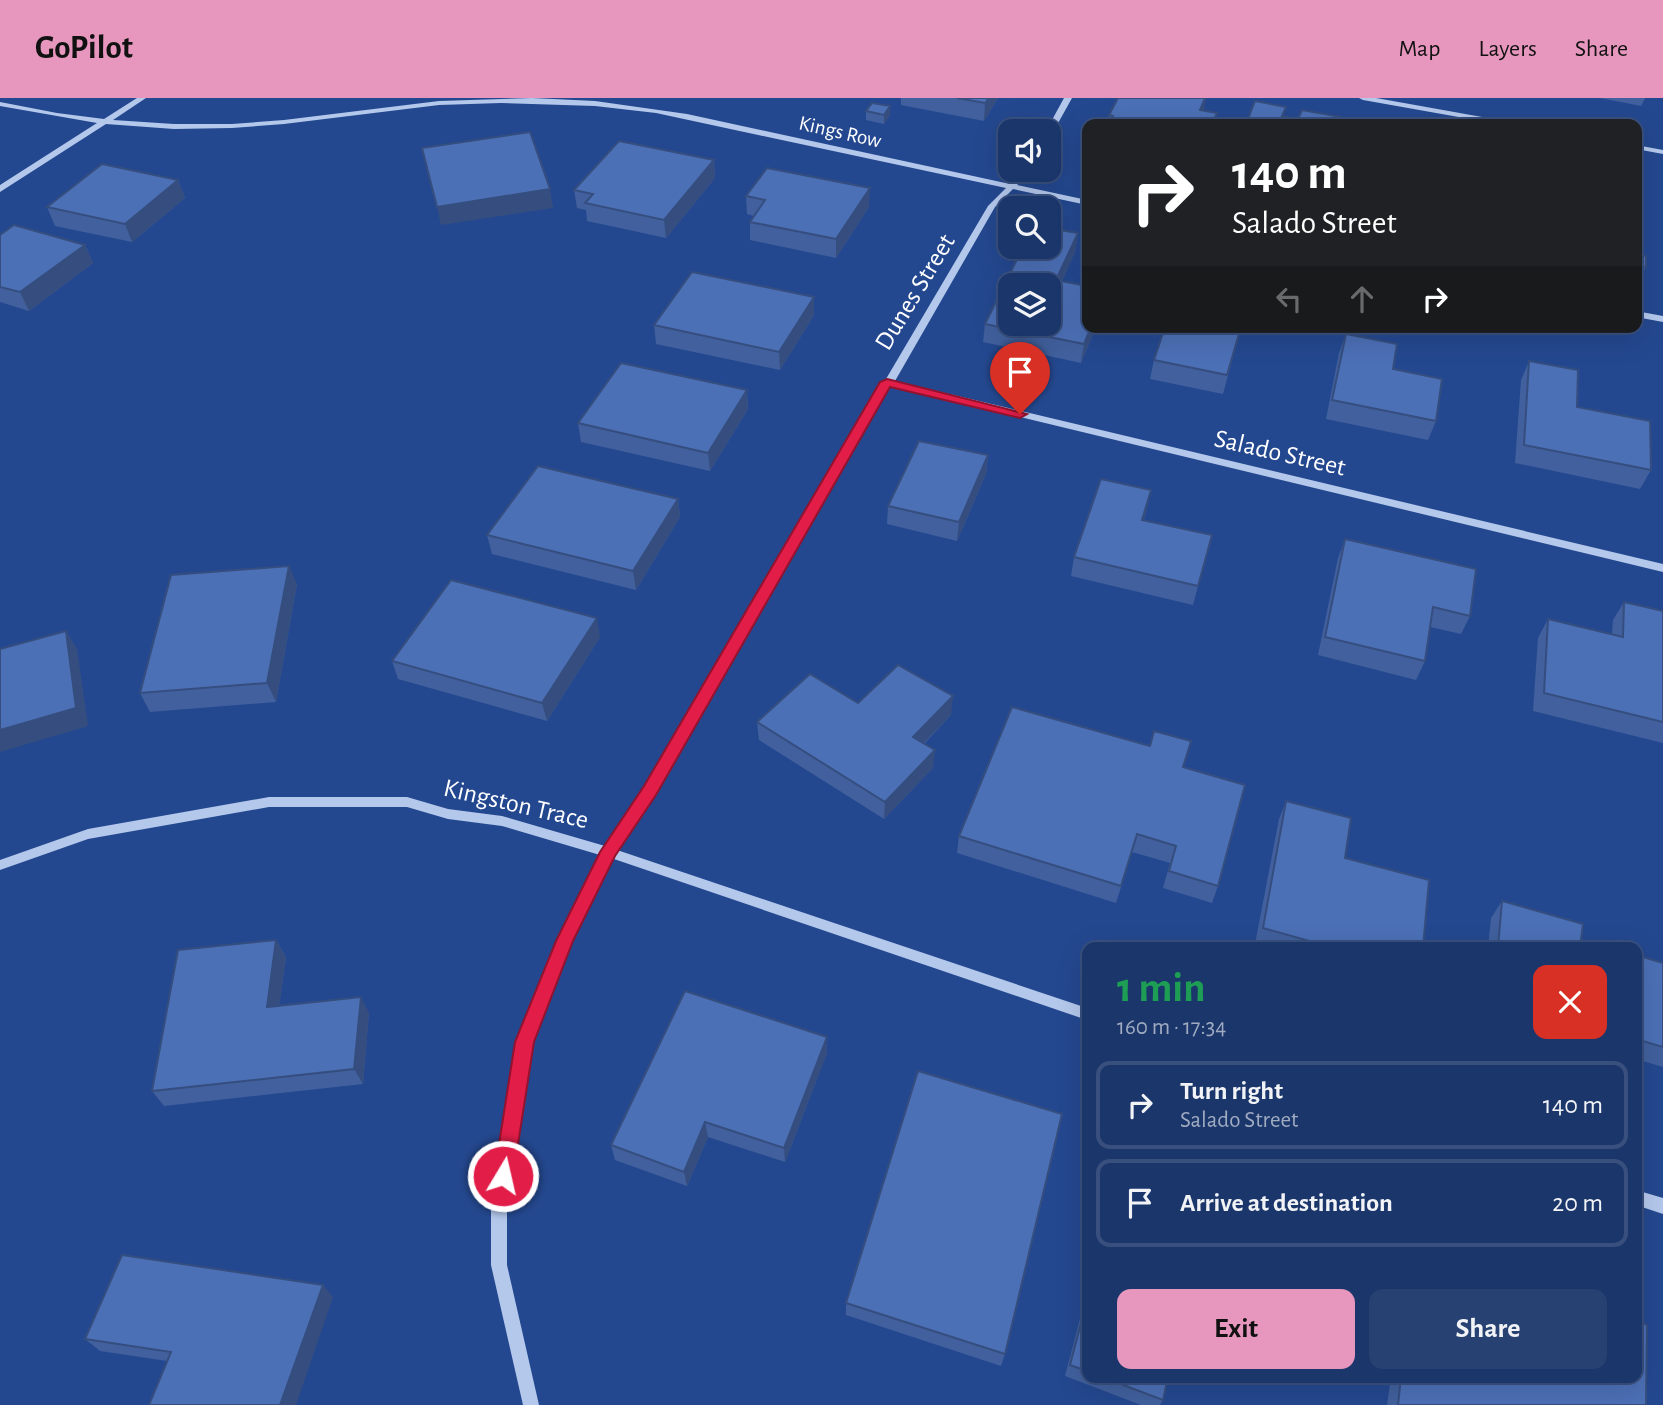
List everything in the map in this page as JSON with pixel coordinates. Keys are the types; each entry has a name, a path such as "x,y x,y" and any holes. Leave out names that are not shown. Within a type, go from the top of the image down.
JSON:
{"street":[{"path":"0,189 142,98"},
{"path":"1056,119 1068,98"},
{"path":"1363,98 1482,119"},
{"name":"Kings Row","path":"0,104 102,122 234,125 448,103 516,100 589,102 676,113 1082,202"},
{"path":"1642,148 1663,152"},
{"name":"Dunes Street","path":"531,1405 499,1265 499,1202 524,1042 565,941 608,852 650,790 992,206 1016,182"},
{"path":"1642,315 1663,319"},
{"name":"Salado Street","path":"887,382 1663,568"},
{"name":"Kingston Trace","path":"0,865 88,834 269,802 407,802 448,814 502,821 608,852 1082,1012"},
{"path":"1642,1199 1663,1206"}],"building":[{"path":"957,98 989,98 985,103"},
{"path":"1118,98 1205,98 1200,110 1217,113 1214,119 1112,119 1113,116 1109,115"},
{"path":"1255,101 1286,107 1282,116 1298,119 1248,119"},
{"path":"872,103 890,106 884,115 866,111"},
{"path":"1302,110 1341,117 1340,119 1298,119"},
{"path":"530,132 550,189 437,207 422,148"},
{"path":"619,141 714,160 664,220 585,203 593,194 574,190"},
{"path":"102,164 178,180 125,224 47,207"},
{"path":"767,168 870,188 836,239 750,222 765,200 746,196"},
{"path":"14,225 85,245 20,292 0,287 0,235"},
{"path":"1061,230 1078,233 1059,273 1010,273 1017,259 1061,259"},
{"path":"1642,255 1646,256 1646,267 1642,266"},
{"path":"692,272 814,297 779,352 654,325"},
{"path":"1061,281 1082,285 1082,333 1089,333 1084,344 1044,336 1061,336"},
{"path":"998,298 998,327 985,324"},
{"path":"1163,333 1239,333 1227,375 1154,360"},
{"path":"1346,334 1397,344 1393,369 1442,379 1436,421 1332,400"},
{"path":"1529,361 1578,370 1577,407 1650,421 1651,470 1524,445"},
{"path":"621,363 747,390 708,453 578,423"},
{"path":"919,441 988,455 959,522 888,506"},
{"path":"538,466 678,499 633,571 487,535"},
{"path":"1101,479 1151,490 1142,520 1212,535 1198,586 1074,557"},
{"path":"1345,539 1476,569 1470,616 1433,607 1425,661 1325,637"},
{"path":"289,566 267,683 140,693 171,575"},
{"path":"451,580 597,618 542,703 392,661"},
{"path":"1624,602 1663,611 1663,722 1544,693 1548,619 1623,637"},
{"path":"66,631 76,708 0,730 0,649"},
{"path":"898,665 953,696 913,737 935,750 885,802 757,722 810,674 858,703"},
{"path":"1012,707 1150,746 1154,731 1191,741 1183,767 1245,785 1218,886 1169,871 1176,846 1137,834 1121,886 959,836"},
{"path":"1286,801 1351,818 1345,858 1429,880 1423,942 1313,942 1263,928"},
{"path":"1502,901 1583,924 1581,940 1588,942 1498,942"},
{"path":"276,940 267,1007 361,997 354,1069 152,1091 178,950"},
{"path":"1642,957 1663,963 1663,1047 1642,1041"},
{"path":"685,991 827,1037 784,1148 705,1122 684,1172 611,1145"},
{"path":"918,1071 1062,1114 1005,1354 846,1303"},
{"path":"122,1255 323,1285 280,1405 149,1405 171,1352 85,1339"},
{"path":"1082,1319 1082,1369 1070,1365"},
{"path":"1642,1323 1647,1325 1646,1405 1398,1405 1400,1383 1642,1383"},
{"path":"1118,1383 1167,1383 1163,1400"}],"route":[{"path":"503,1176 524,1042 565,941 608,852 650,790 887,382 1020,414"}]}
